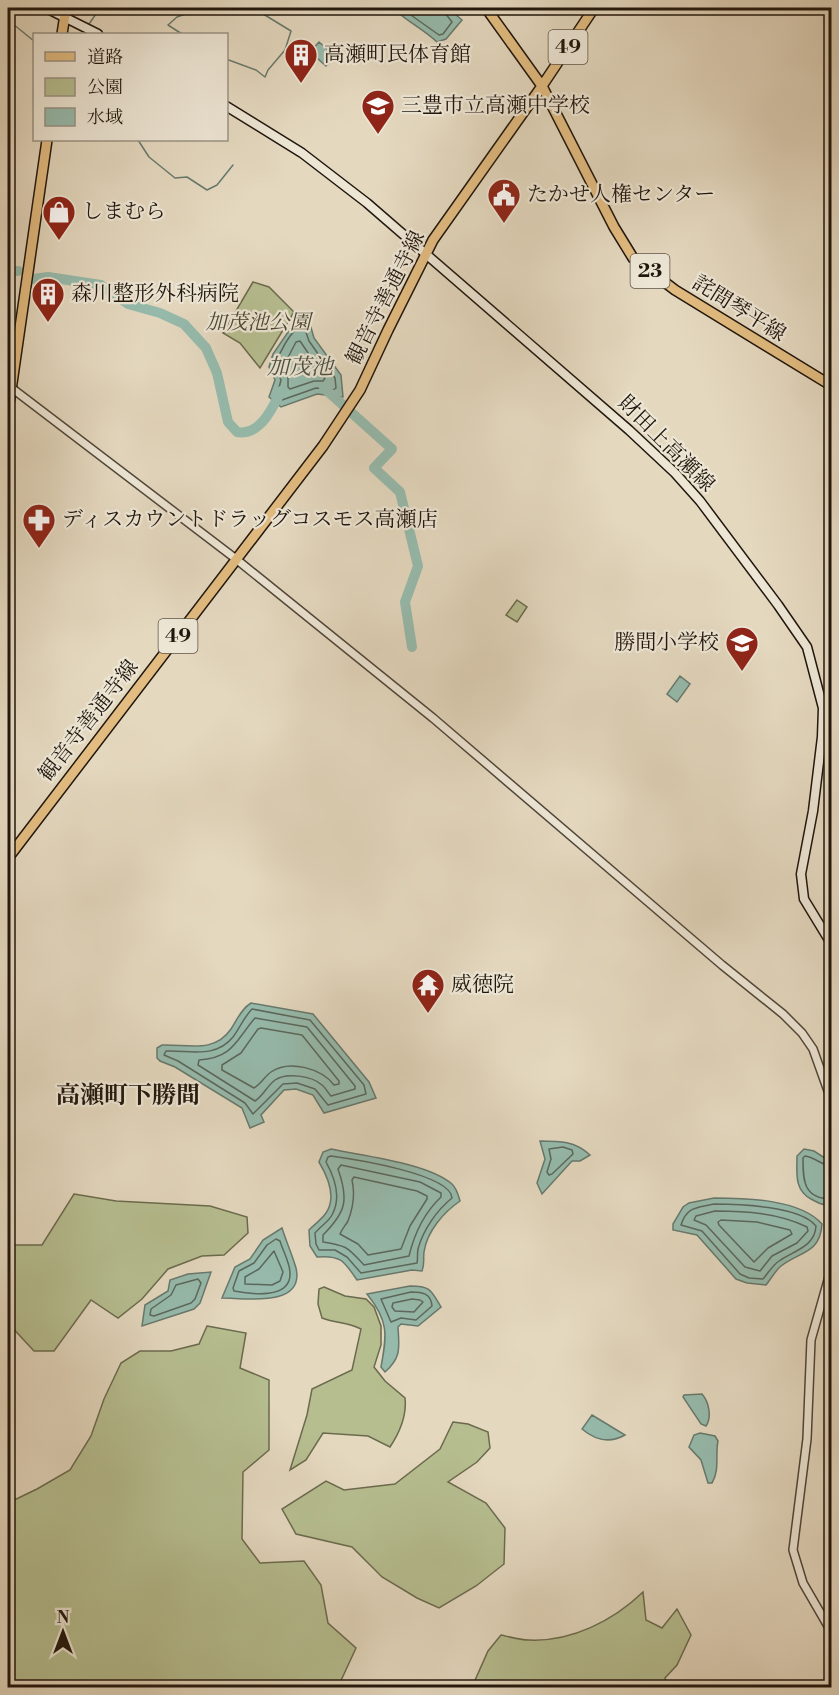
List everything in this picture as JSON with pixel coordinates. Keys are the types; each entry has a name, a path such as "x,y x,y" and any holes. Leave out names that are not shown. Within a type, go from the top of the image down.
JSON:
{"main road":[{"path":"46,8 65,12 96,33"},
{"name":"詫間琴平線","path":"486,8 542,86 614,227 633,258 682,295 831,386"},
{"name":"観音寺善通寺線","path":"8,858 348,411 426,252 594,8"},
{"path":"62,33 65,12"},
{"name":"財田上高瀬線","path":"228,107 279,137 318,165 426,252 629,430 675,473 700,501 807,646 823,708 823,720 813,811 801,874 802,887 804,899 831,945"},
{"path":"8,411 9,386 47,141"}],"street":[{"path":"9,386 236,560 433,718 722,965 783,1014 802,1033 813,1049 831,1102"},
{"path":"831,1266 811,1340 807,1439 793,1550 797,1570 831,1633"}],"green space":[{"name":"加茂池公園","path":"253,282 269,287 294,312 260,368 240,343 223,333"},
{"path":"517,600 527,607 517,622 506,615"},
{"path":"74,1194 116,1201 210,1206 247,1217 248,1233 224,1255 202,1256 168,1269 142,1299 118,1318 91,1300 54,1351 34,1351 8,1323 8,1245 42,1245"},
{"path":"324,1287 345,1296 366,1299 374,1307 381,1326 381,1345 374,1367 385,1381 405,1398 404,1417 400,1430 390,1447 368,1436 323,1433 306,1460 290,1470 307,1415 312,1389 352,1370 361,1329 322,1318 318,1304 319,1289"},
{"path":"207,1326 246,1333 240,1368 269,1380 269,1450 243,1472 242,1539 260,1563 304,1561 321,1585 328,1623 356,1648 338,1687 8,1687 8,1503 70,1470 91,1436 104,1399 121,1363 140,1351 171,1351 199,1344"},
{"path":"453,1422 468,1424 488,1432 490,1448 477,1462 448,1482 486,1503 505,1528 504,1564 476,1586 439,1608 382,1577 352,1547 296,1534 282,1509 326,1481 344,1490 395,1484 440,1449"},
{"path":"643,1592 646,1620 662,1628 677,1609 691,1635 677,1665 665,1678 668,1687 472,1687 488,1651 501,1635 522,1640 545,1640 576,1633 605,1620"}],"water":[{"path":"393,8 448,8 462,20 446,39 437,42"},
{"path":"319,42 335,56 326,66 310,52"},
{"name":"加茂池","path":"299,316 308,317 314,338 341,375 343,397 317,394 281,407 269,397 275,380 269,367 273,354"},
{"path":"680,676 690,684 677,702 667,694"},
{"path":"251,1003 313,1014 369,1082 376,1098 324,1113 313,1095 296,1089 284,1090 261,1115 264,1122 250,1128 242,1108 157,1058 157,1048 162,1045 200,1046 217,1042 231,1029 242,1011"},
{"path":"540,1141 573,1144 590,1155 580,1161 572,1161 542,1194 537,1183 545,1159"},
{"path":"331,1149 412,1166 441,1177 454,1186 460,1201 442,1216 432,1230 424,1252 422,1271 412,1270 357,1280 349,1268 337,1258 317,1257 310,1246 309,1230 324,1215 331,1200 330,1187 319,1162 323,1152"},
{"path":"804,1149 814,1151 831,1162 832,1203 829,1205 820,1204 811,1199 799,1186 797,1156"},
{"path":"714,1198 771,1202 800,1209 822,1224 820,1234 813,1247 781,1266 766,1285 747,1283 736,1279 697,1235 673,1230 673,1224 683,1207 689,1203"},
{"path":"282,1228 296,1268 296,1281 291,1290 271,1298 222,1298 235,1267 250,1259 263,1240"},
{"path":"211,1272 200,1303 194,1309 142,1326 145,1305 168,1291 170,1280 188,1274"},
{"path":"410,1286 430,1290 441,1307 418,1326 401,1324 398,1327 397,1356 385,1372 381,1367 385,1337 383,1321 367,1294"},
{"path":"702,1394 709,1410 706,1426 701,1424 683,1397 684,1395"},
{"path":"592,1415 625,1435 608,1440 592,1436 582,1429"},
{"path":"700,1433 715,1436 718,1441 716,1473 712,1483 708,1483 701,1460 689,1447 694,1435"}],"waterway":[{"path":"89,24 100,8"},
{"path":"180,33 168,25 177,17 202,8"},
{"path":"324,8 328,11"},
{"path":"825,8 832,14"},
{"path":"228,60 256,70 265,77 285,50 291,31 255,9"},
{"path":"8,20 33,40"},
{"path":"139,141 149,157 175,178 187,177 207,190 217,185 233,165"},
{"path":"8,271 18,271"},
{"path":"33,279 48,277 101,285 128,304 160,313 184,324 206,348 217,373 228,422 237,432 245,432 259,426 281,391"},
{"path":"324,388 392,449 374,468 400,492 418,566 405,602 412,647"}],"place":[{"name":"高瀬町民体育館","path":"301,84"},
{"name":"三豊市立高瀬中学校","path":"378,135"},
{"name":"たかせ人権センター","path":"504,224"},
{"name":"しまむら","path":"59,241"},
{"name":"森川整形外科病院","path":"48,323"},
{"name":"ディスカウントドラッグコスモス高瀬店","path":"39,549"},
{"name":"勝間小学校","path":"742,672"},
{"name":"威徳院","path":"428,1014"}],"district":[{"name":"高瀬町下勝間","path":"128,1096"}]}
